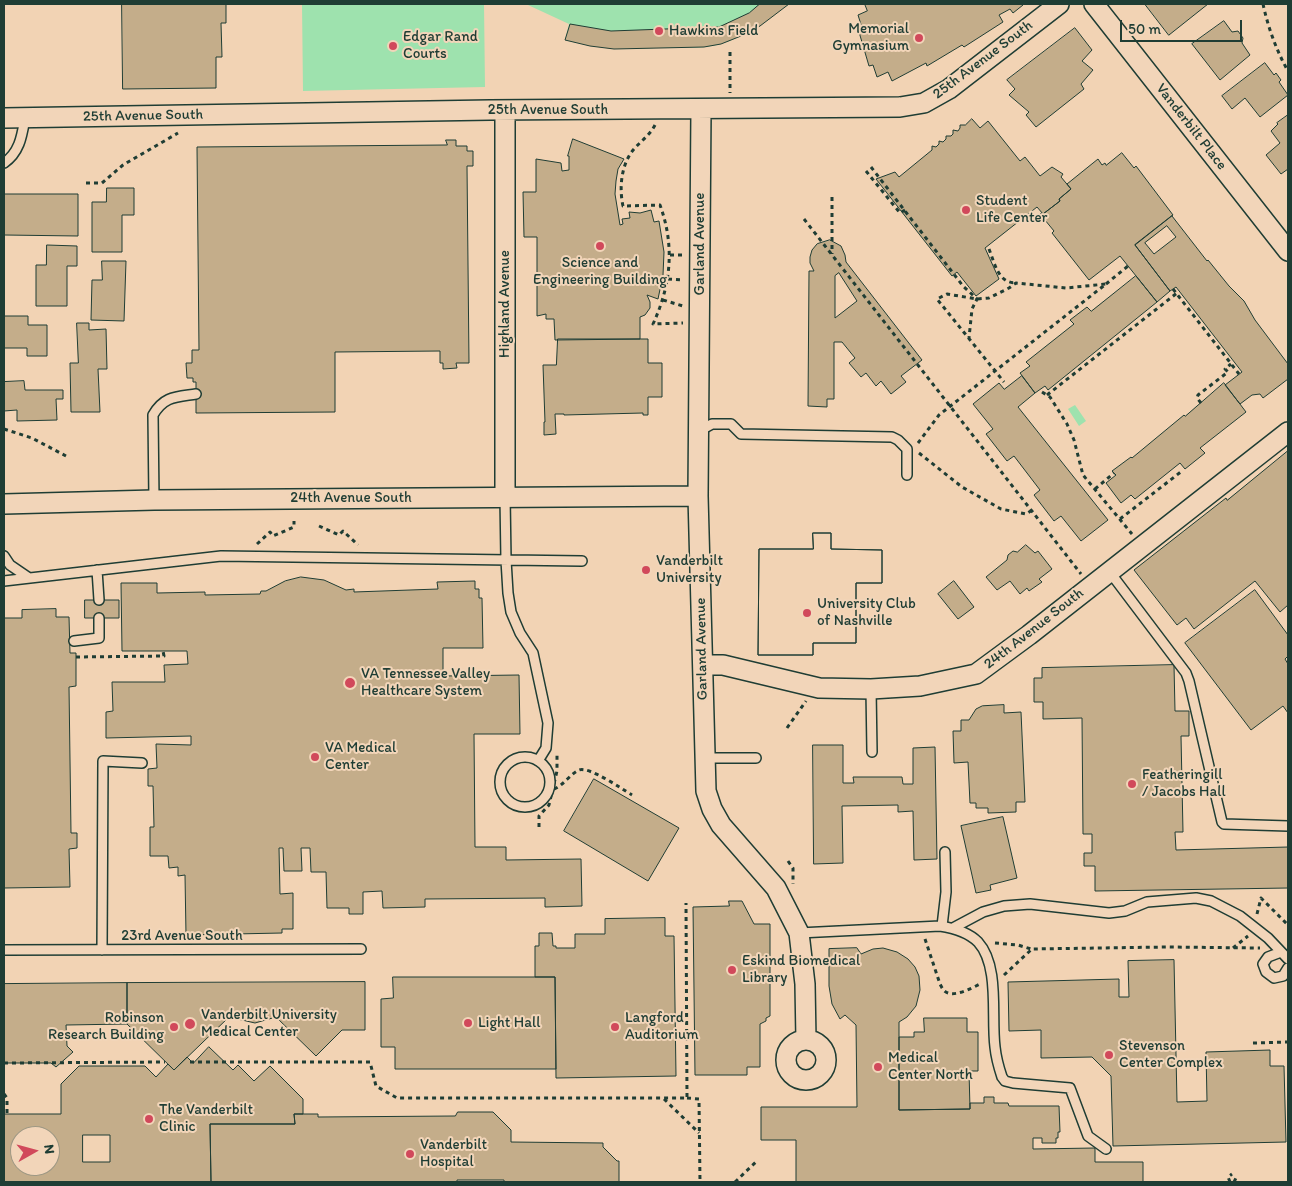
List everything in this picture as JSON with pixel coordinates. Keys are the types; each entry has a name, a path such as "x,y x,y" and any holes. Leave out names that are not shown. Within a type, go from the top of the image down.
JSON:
{"street":[{"name":"25th Avenue South","path":"4,118 505,110 894,108 924,103 949,89 1058,4"},
{"name":"Vanderbilt Place","path":"1094,4 1288,251"},
{"name":"Garland Avenue","path":"701,109 698,496 706,791 712,809 721,825 776,888 798,933 805,984 806,1040"},
{"name":"Highland Avenue","path":"505,110 505,497"},
{"name":"24th Avenue South","path":"702,665 723,665 819,688 871,689 920,686 976,674 1029,635 1288,432"},
{"name":"24th Avenue South","path":"4,504 154,500 698,496"}],"lane":[{"path":"4,163 16,150 22,137 25,118"},
{"path":"154,500 153,415 158,405 163,401 196,394"},
{"path":"699,431 712,424 731,424 740,434 892,437 907,449 907,475"},
{"path":"505,497 506,560 511,612 520,633 533,653 548,724 546,748 538,761"},
{"path":"4,556 7,564 29,578"},
{"path":"4,581 220,556 582,561"},
{"path":"97,570 99,600"},
{"path":"1109,571 1186,673 1222,822 1224,824 1288,826"},
{"path":"74,641 99,638 98,618"},
{"path":"871,689 872,752"},
{"path":"530,758 538,761 544,766 550,781 549,790 545,797 532,806 524,807 509,801 501,787 500,779 503,771 514,760 530,758"},
{"path":"704,758 756,758"},
{"path":"102,950 103,761 142,763"},
{"path":"942,926 946,892 945,852"},
{"path":"953,928 983,912 1004,906 1030,904 1109,913 1125,911 1147,902 1196,898 1211,901 1240,916 1288,959"},
{"path":"798,933 942,926 953,928 978,942 986,953 991,970 995,1047 1002,1077 1013,1083 1070,1088 1088,1136 1106,1150"},
{"name":"23rd Avenue South","path":"4,950 361,949"},
{"path":"1279,950 1268,957 1263,964 1266,972 1274,978 1283,976 1288,968"}],"path":[{"path":"1263,4 1276,44 1288,70"},
{"path":"730,52 730,93"},
{"path":"655,125 629,158 623,171 621,193 623,206 660,205 667,228 670,256 668,279 663,300 652,324 683,323"},
{"path":"86,183 102,182 123,165 180,131"},
{"path":"871,167 963,286 977,299"},
{"path":"866,171 900,213 905,210"},
{"path":"832,197 832,256"},
{"path":"804,219 1083,577"},
{"path":"989,250 1003,279 1009,283 1066,288 1106,284"},
{"path":"670,256 683,254"},
{"path":"1032,510 1026,514 1001,509 952,481 918,452 916,448 921,436 932,422 950,406 1128,266"},
{"path":"668,279 683,280"},
{"path":"1004,382 937,299 947,294 977,299 988,298 1016,283"},
{"path":"1173,289 1240,374"},
{"path":"1047,395 1177,293"},
{"path":"969,339 970,318 977,299"},
{"path":"663,300 683,306"},
{"path":"1201,403 1197,398 1198,395 1228,372 1225,369 1231,364"},
{"path":"1042,392 1047,395 1064,418 1074,440 1083,475 1134,536"},
{"path":"4,429 32,438 66,456"},
{"path":"1120,518 1182,471"},
{"path":"1095,489 1114,474"},
{"path":"254,546 270,532 273,536 294,527 294,521"},
{"path":"319,526 339,535 343,531 362,549"},
{"path":"76,657 164,656 163,651"},
{"path":"787,728 808,698"},
{"path":"539,827 539,816 549,804 553,789 557,771 557,747"},
{"path":"553,789 559,787 580,770 585,770 592,772 632,795"},
{"path":"788,861 793,868 793,888"},
{"path":"686,903 687,1098"},
{"path":"925,939 940,984 948,994 984,982"},
{"path":"995,942 1032,949 1167,947 1279,950"},
{"path":"1004,975 1032,949"},
{"path":"1253,1043 1288,1042"},
{"path":"4,1063 165,1062"},
{"path":"190,1062 370,1062 376,1086 397,1098 699,1099 700,1182"},
{"path":"4,1094 7,1098 8,1115"},
{"path":"663,1098 699,1133"},
{"path":"735,1182 758,1160"},
{"path":"1230,1182 1228,1178 1233,1174 1236,1178 1234,1182"}],"green space":[{"name":"Edgar Rand Courts","path":"302,4 484,4 485,87 303,91"},
{"name":"Hawkins Field","path":"529,4 789,4 749,32 715,46 618,48 565,40 569,24"},
{"path":"1075,405 1086,421 1079,426 1068,409"}],"building":[{"path":"122,4 226,4 226,23 221,23 222,57 216,57 216,88 123,89"},
{"path":"760,4 789,4 760,26 721,44 704,47 614,49 565,40 570,24 611,31 719,27 749,13"},
{"name":"Memorial Gymnasium","path":"865,4 1023,5 1013,13 1010,9 999,15 1003,22 964,47 962,45 927,66 926,63 892,81 888,72 877,77 873,65 869,66 859,32 863,31 858,15 867,11"},
{"path":"1145,4 1208,4 1169,35"},
{"path":"1224,21 1232,32 1238,31 1243,38 1242,43 1250,55 1220,80 1192,44"},
{"path":"1075,28 1092,50 1082,61 1093,70 1081,84 1084,89 1036,127 1026,115 1029,112 1009,95 1015,89 1007,80"},
{"path":"1265,63 1274,75 1276,73 1281,80 1279,82 1288,95 1260,117 1245,98 1232,109 1222,96"},
{"path":"1288,115 1288,169 1281,174 1266,155 1280,143 1271,131 1277,123"},
{"name":"Student Life Center","path":"972,119 980,128 988,121 1020,161 1025,157 1040,176 1052,167 1063,174 1061,177 1071,189 1059,199 1060,201 1043,214 1037,207 985,248 999,279 976,296 957,272 952,276 876,179 895,172 899,177 932,150 932,146 936,147 939,141 943,142 946,136 953,134 953,130 958,131 960,125 965,125"},
{"name":"Science and Engineering Building","path":"573,139 624,159 618,169 615,194 620,225 623,224 622,219 630,218 629,212 640,213 651,210 654,222 659,221 664,252 663,275 658,299 647,295 650,308 645,315 640,317 640,339 555,340 554,319 546,319 546,314 537,316 537,237 524,237 523,192 536,192 536,159 561,163 562,171 569,170 568,156"},
{"path":"446,140 456,140 456,146 467,146 467,151 473,151 473,166 467,166 469,363 456,363 457,368 443,369 443,363 440,363 440,351 335,352 335,412 196,413 196,382 193,382 193,378 187,378 186,363 192,363 192,350 199,350 197,147 447,145"},
{"path":"1122,153 1134,168 1136,166 1173,215 1135,245 1170,291 1157,302 1120,256 1089,280 1052,233 1054,231 1040,214 1043,214 1060,201 1059,199 1071,189 1067,184 1098,159 1102,165 1105,163 1106,165"},
{"path":"107,188 134,188 134,215 122,215 122,252 92,252 92,202 106,202"},
{"path":"4,194 78,194 78,236 4,235"},
{"path":"1172,216 1207,261 1244,301 1255,320 1288,364 1288,379 1263,398 1260,394 1252,395 1240,404 1225,385 1242,372 1176,287 1170,291 1135,245","holes":["1167,226 1176,237 1154,254 1145,243"]},
{"path":"830,240 841,246 846,262 922,360 901,376 906,382 891,394 881,381 876,386 866,373 861,377 849,363 855,358 842,342 834,342 834,399 827,399 827,407 808,406 809,271 814,271 810,263 810,257 812,250 817,244","holes":["839,273 857,301 835,318 835,276"]},
{"path":"47,245 77,246 77,266 67,266 67,306 36,306 36,265 46,265"},
{"path":"102,261 126,261 124,321 91,320 92,280 102,280"},
{"path":"1136,276 1157,302 1048,390 1045,386 1035,393 1020,373 1030,366 1026,362 1074,324 1070,320 1087,307 1091,311"},
{"path":"4,316 28,316 28,325 47,325 47,356 27,356 27,348 4,348"},
{"path":"77,323 89,323 89,330 106,329 107,369 98,369 100,412 71,412 70,363 78,363"},
{"path":"558,339 648,339 648,363 662,363 662,397 648,397 648,415 643,415 643,413 555,414 556,434 544,435 543,365 556,365"},
{"path":"1022,376 1035,393 1018,407 1108,520 1081,541 1061,516 1054,521 1034,495 1040,490 1014,456 1007,461 986,434 993,429 973,404 999,383 1004,389"},
{"path":"24,381 25,390 63,390 63,399 56,399 57,420 17,421 17,410 4,411 4,382"},
{"path":"1224,383 1246,412 1200,448 1205,453 1185,469 1180,463 1135,499 1131,495 1121,503 1106,483 1116,475 1112,471 1132,458"},
{"path":"1288,451 1288,605 1280,612 1255,581 1194,629 1186,618 1177,625 1134,570"},
{"name":"University Club of Nashville","path":"813,533 831,533 831,549 882,550 882,583 856,583 856,643 813,643 813,655 758,655 759,549 813,549"},
{"name":"University Club of Nashville","path":"813,533 831,533 831,549 882,550 882,583 856,583 856,643 813,643 813,655 758,655 759,549 813,549"},
{"path":"1026,545 1035,553 1038,551 1052,569 1039,579 1042,582 1029,591 1027,588 1020,594 1010,581 997,590 986,577 1007,560 1008,555 1013,551 1017,552"},
{"name":"VA Medical Center","path":"301,577 324,580 346,590 354,589 354,592 438,589 437,582 475,581 475,589 479,589 479,598 482,598 483,648 443,648 443,676 519,675 520,734 474,734 475,847 506,847 506,860 581,859 582,906 545,907 545,898 425,899 425,907 383,908 382,891 363,892 363,914 349,914 349,908 327,908 326,872 311,872 310,848 301,848 302,871 284,871 283,848 279,848 280,894 293,893 293,929 282,929 282,933 186,935 185,875 178,876 178,867 169,868 168,856 150,856 150,827 154,827 153,786 148,786 148,769 157,768 156,744 191,745 191,736 106,738 106,712 113,711 112,682 165,682 164,665 188,664 187,651 122,651 121,583 157,583 157,593 205,592 205,595 260,594 261,591 266,591 285,581"},
{"path":"954,581 974,607 958,619 938,594"},
{"path":"1255,590 1288,635 1288,656 1285,659 1288,664 1288,713 1283,706 1251,730 1185,643"},
{"path":"85,600 119,600 119,618 85,618"},
{"path":"56,609 56,617 69,617 70,653 76,653 76,686 69,687 71,833 77,833 77,848 69,849 70,887 4,888 4,618 22,618 22,610"},
{"name":"Featheringill / Jacobs Hall","path":"1174,665 1175,711 1189,711 1189,736 1181,736 1183,832 1175,832 1176,850 1288,847 1288,888 1095,891 1095,866 1084,866 1084,853 1092,853 1092,834 1083,834 1082,718 1043,719 1043,702 1034,702 1034,678 1042,678 1042,668"},
{"path":"1004,705 1004,713 1021,712 1025,802 1016,802 1016,812 988,813 988,808 976,808 976,803 970,803 968,762 954,763 953,731 961,731 961,720 969,720 976,709 982,706"},
{"path":"813,745 843,745 843,783 854,783 853,777 902,777 903,784 913,784 913,748 935,747 937,859 914,860 913,811 898,812 898,805 842,806 843,863 814,864"},
{"path":"594,779 679,828 648,881 564,831"},
{"path":"1003,817 1017,878 990,885 991,890 976,893 961,826"},
{"name":"Eskind Biomedical Library","path":"729,901 742,901 754,924 770,924 770,1016 760,1024 760,1067 747,1067 747,1075 695,1075 693,907 729,906"},
{"name":"Langford Auditorium","path":"665,918 665,936 674,936 676,1076 556,1078 555,977 535,977 535,946 539,946 539,933 552,933 553,946 556,946 556,948 575,948 575,934 605,934 605,919"},
{"name":"Medical Center North","path":"857,948 861,954 873,949 883,948 897,952 908,959 915,967 919,976 920,990 916,1006 907,1017 899,1022 899,1110 970,1109 970,1103 984,1103 984,1097 994,1097 994,1103 1008,1103 1009,1106 1059,1106 1060,1132 1058,1132 1056,1143 1042,1143 1042,1138 1033,1138 1033,1149 1095,1148 1095,1162 1143,1162 1143,1182 796,1182 796,1140 761,1140 761,1107 857,1107 856,1025 845,1015 840,1019 832,1004 829,986 829,949"},
{"name":"Stevenson Center Complex","path":"1174,960 1177,1102 1207,1101 1206,1052 1270,1050 1270,1066 1284,1066 1286,1142 1113,1146 1111,1076 1092,1057 1041,1058 1041,1030 1009,1031 1008,982 1119,979 1119,997 1129,997 1128,961"},
{"name":"Light Hall","path":"393,977 555,977 556,1069 395,1069 395,1047 381,1047 381,999 393,998"},
{"name":"Robinson Research Building","path":"365,982 365,1030 342,1030 316,1056 276,1017 255,1023 229,1017 174,1070 127,1024 127,983"},
{"path":"127,983 127,1024 66,1025 67,1046 73,1052 56,1067 51,1063 4,1063 4,984"},
{"path":"924,1018 967,1018 967,1032 978,1032 978,1071 969,1071 970,1109 899,1110 899,1037 914,1037 914,1032 924,1032"},
{"name":"The Vanderbilt Clinic","path":"209,1047 233,1070 238,1065 254,1081 270,1066 303,1099 303,1114 294,1114 295,1124 210,1124 211,1182 4,1182 4,1114 61,1114 61,1084 79,1066 145,1066 156,1077 168,1064 174,1070 187,1057 193,1063","holes":["83,1135 110,1135 110,1162 83,1162"]},
{"name":"Vanderbilt Hospital","path":"458,1112 493,1112 511,1130 511,1142 603,1143 603,1147 619,1161 619,1182 457,1180 457,1182 211,1182 210,1124 295,1124 294,1114 318,1114 318,1117 455,1116"}],"place":[{"name":"Hawkins Field","path":"659,31"},
{"name":"Memorial Gymnasium","path":"919,38"},
{"name":"Edgar Rand Courts","path":"393,46"},
{"name":"Student Life Center","path":"966,210"},
{"name":"Science and Engineering Building","path":"600,246"},
{"name":"Vanderbilt University","path":"646,570"},
{"name":"University Club of Nashville","path":"807,613"},
{"name":"VA Tennessee Valley Healthcare System","path":"350,683"},
{"name":"VA Medical Center","path":"315,757"},
{"name":"Featheringill / Jacobs Hall","path":"1132,784"},
{"name":"Eskind Biomedical Library","path":"732,970"},
{"name":"Light Hall","path":"468,1023"},
{"name":"Vanderbilt University Medical Center","path":"190,1024"},
{"name":"Robinson Research Building","path":"174,1027"},
{"name":"Langford Auditorium","path":"615,1027"},
{"name":"Stevenson Center Complex","path":"1109,1055"},
{"name":"Medical Center North","path":"878,1067"},
{"name":"The Vanderbilt Clinic","path":"149,1119"},
{"name":"Vanderbilt Hospital","path":"410,1154"}]}
